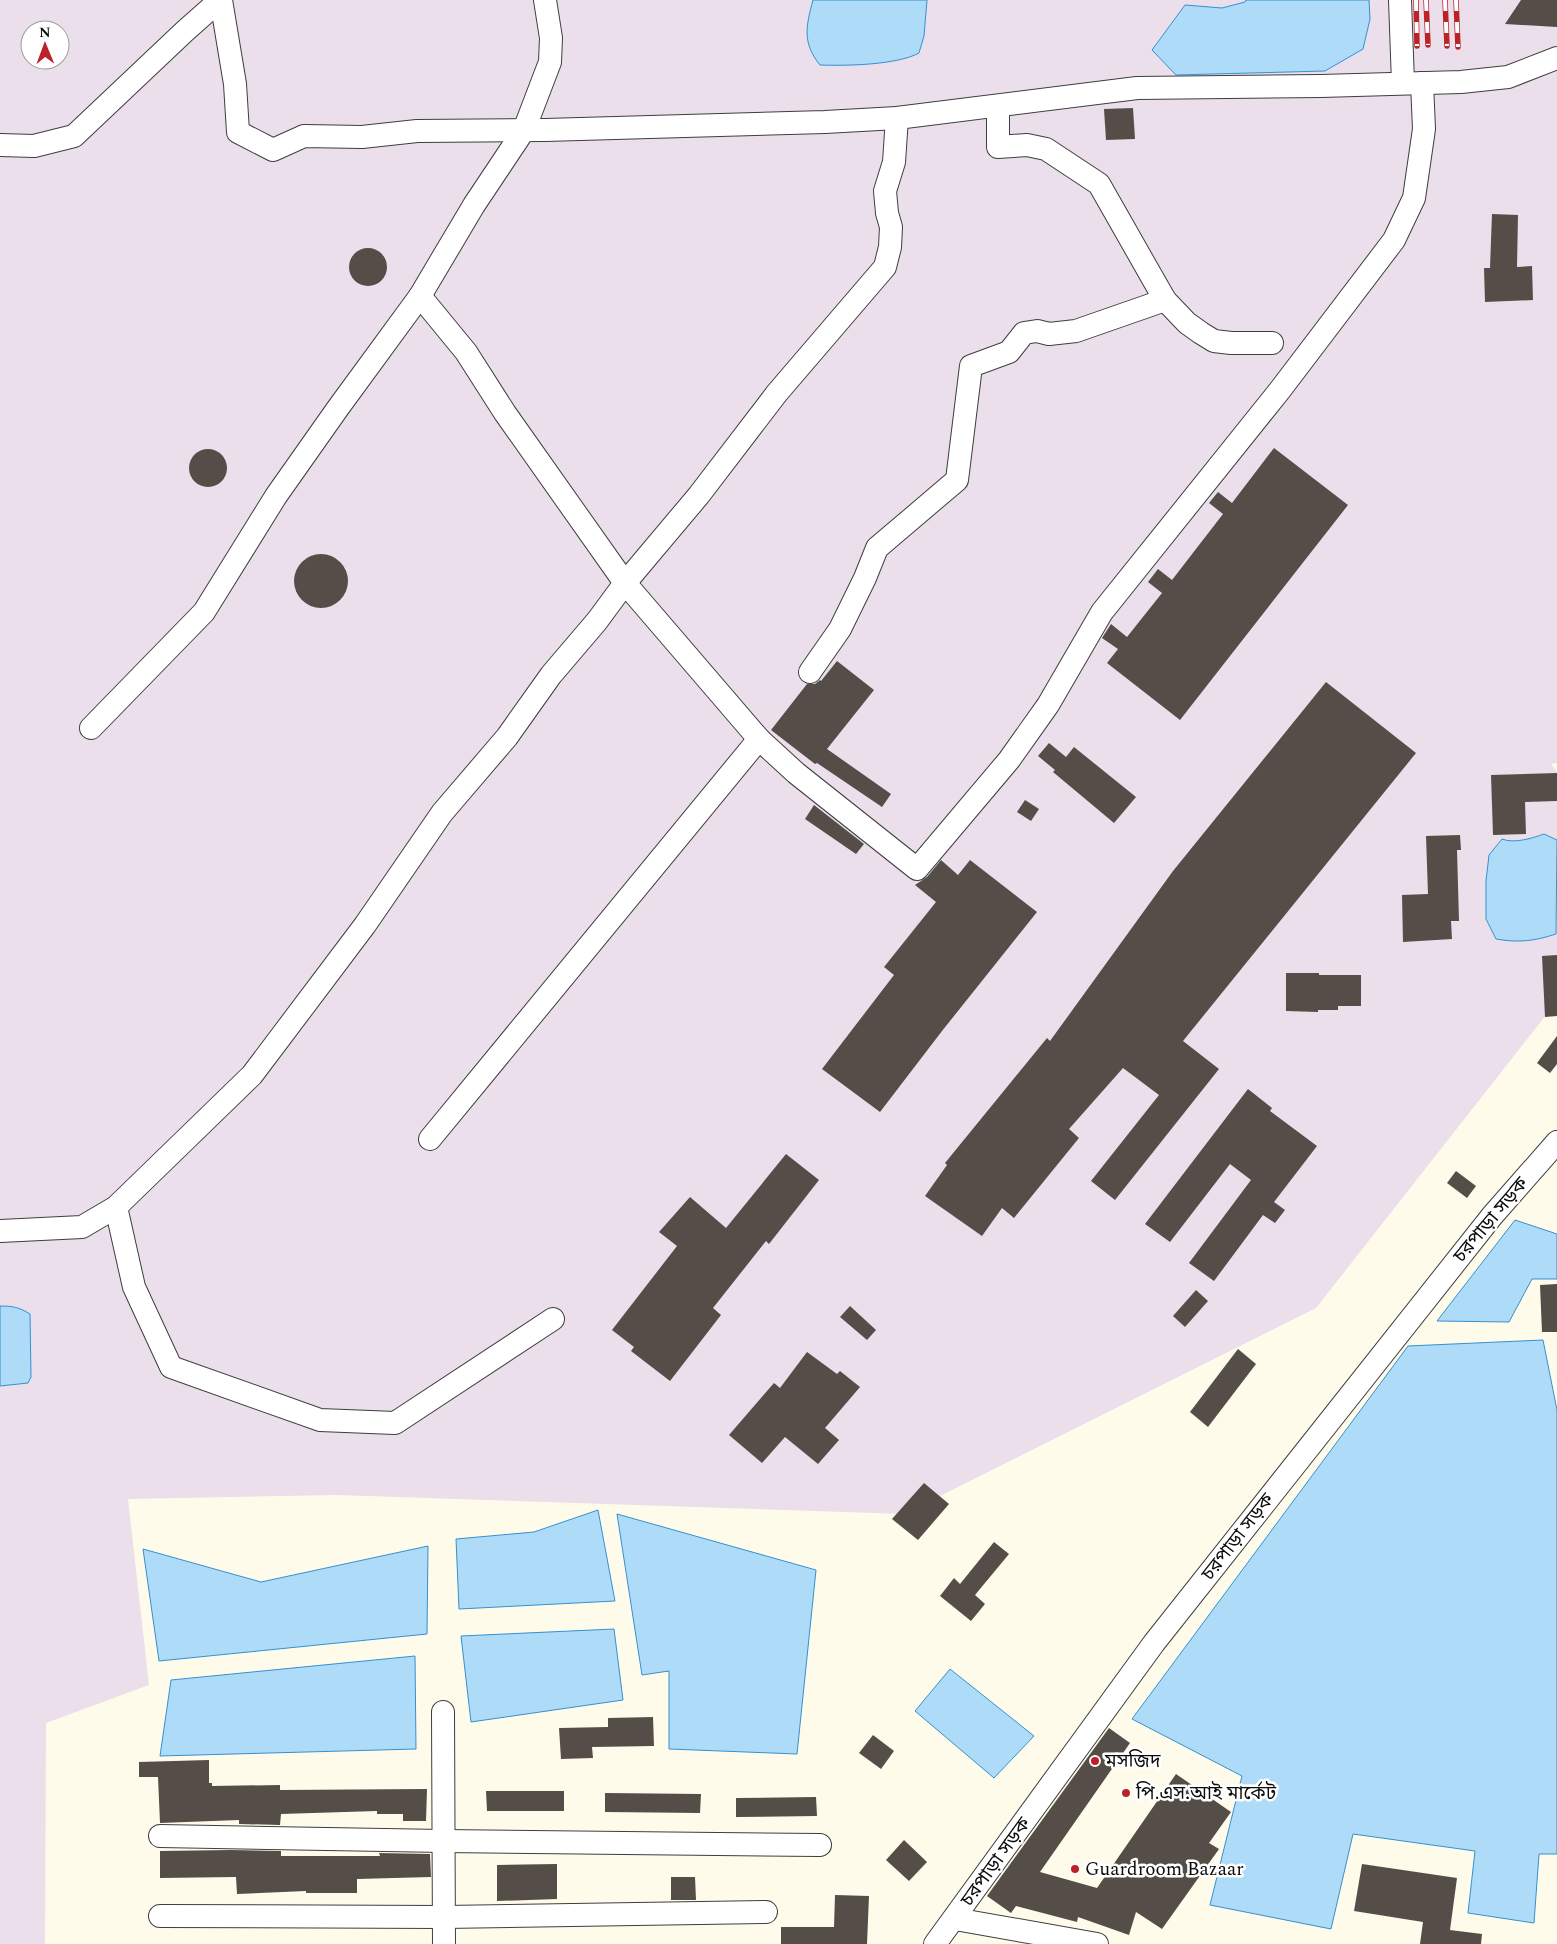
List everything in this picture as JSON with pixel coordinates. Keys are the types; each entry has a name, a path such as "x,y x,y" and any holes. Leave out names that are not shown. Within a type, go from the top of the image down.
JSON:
{"street":[{"path":"221,0 235,84 238,132 273,150 304,136 362,137 417,131 825,122 897,118 998,107 1137,88 1461,82 1508,77 1557,58"},
{"path":"0,144 34,146 74,136 185,31 221,0"},
{"path":"91,728 204,612 276,496 420,296 474,205 524,130 550,62 551,38 545,0"},
{"path":"420,296 466,352 506,413 625,583 759,739 796,773 916,869 1009,760 1048,705 1102,612 1280,390 1394,240 1414,198 1424,129 1413,83 1400,0"},
{"path":"998,107 998,147 1027,145 1046,149 1098,184 1165,300 1187,323 1214,341 1272,343"},
{"path":"0,1230 82,1226 116,1208 252,1075 365,925 442,813 506,737 551,675 699,495 777,393 884,267 890,247 891,227 887,213 886,191 894,162 897,118"},
{"path":"810,672 840,629 865,578 877,548 957,480 971,366 1009,352 1024,333 1036,331 1049,334 1076,331 1165,300"},
{"path":"430,1139 759,739"},
{"name":"চরপাড়া সড়ক","path":"935,1944 1154,1643 1492,1216 1557,1142"},
{"path":"116,1208 134,1287 171,1367 320,1420 395,1423 553,1319"},
{"path":"443,1712 444,1944"},
{"path":"160,1836 820,1845"},
{"path":"160,1916 444,1917 766,1912"},
{"path":"955,1919 1097,1944"}],"shaded area":[{"path":"0,0 1557,0 1557,763 1551,764 1557,772 1557,1001 1316,1308 904,1514 337,1495 128,1499 149,1685 46,1723 45,1944 0,1944"}],"water":[{"path":"813,0 927,0 924,36 919,53 885,62 857,65 820,65 810,49 807,34"},
{"path":"1246,0 1369,0 1370,19 1363,49 1325,71 1176,75 1152,50 1185,5 1222,8 1245,2"},
{"path":"1544,834 1557,840 1556,934 1526,941 1496,939 1486,919 1486,881 1489,855 1502,839 1518,841"},
{"path":"1515,1220 1557,1234 1557,1279 1532,1279 1509,1322 1437,1321"},
{"path":"0,1306 15,1307 30,1314 31,1377 28,1383 0,1386"},
{"path":"1543,1340 1557,1410 1557,1854 1539,1854 1534,1923 1468,1913 1475,1851 1353,1834 1331,1929 1210,1905 1242,1776 1132,1719 1408,1346"},
{"path":"598,1510 615,1601 459,1609 456,1539 534,1532"},
{"path":"617,1514 816,1570 797,1754 669,1749 669,1671 642,1675"},
{"path":"428,1546 427,1634 159,1661 143,1549 261,1582"},
{"path":"614,1629 623,1700 471,1722 461,1636"},
{"path":"415,1656 416,1749 160,1756 171,1680"},
{"path":"950,1669 1034,1736 994,1778 915,1711"}],"building":[{"path":"1521,0 1557,0 1557,27 1505,24"},
{"path":"1133,108 1135,139 1106,140 1104,109"},
{"path":"1492,214 1518,215 1517,267 1532,266 1533,300 1485,302 1484,268 1490,268"},
{"path":"368,248 382,253 387,267 382,281 368,286 354,281 349,267 354,253"},
{"path":"1274,448 1348,505 1180,720 1107,663 1118,649 1102,638 1111,624 1127,637 1162,593 1148,582 1158,569 1172,580 1223,514 1209,503 1218,492 1232,503"},
{"path":"208,449 222,454 227,468 222,482 208,487 194,482 189,468 194,454"},
{"path":"316,554 326,554 340,562 346,571 348,581 346,591 340,600 326,608 316,608 306,603 299,596 294,586 294,576 299,566 306,559"},
{"path":"837,661 874,690 827,749 891,794 882,807 817,763 815,764 771,730 807,684 815,684 821,681"},
{"path":"1326,682 1416,753 1183,1041 1219,1069 1115,1200 1091,1181 1159,1095 1123,1068 1069,1129 1079,1138 1014,1218 1002,1208 982,1236 925,1196 947,1165 945,1163 1047,1038 1050,1041 1173,871"},
{"path":"1049,743 1066,757 1074,747 1136,797 1114,823 1053,772 1055,770 1038,756"},
{"path":"1557,773 1557,801 1525,802 1526,834 1493,835 1491,775"},
{"path":"1025,800 1039,809 1031,821 1017,812"},
{"path":"814,805 864,844 856,854 805,819"},
{"path":"1460,835 1461,850 1457,850 1459,921 1451,921 1452,939 1403,942 1402,895 1428,894 1426,836"},
{"path":"941,860 958,875 970,860 1037,912 880,1112 822,1069 894,975 884,967 936,902 915,885 927,877"},
{"path":"1557,955 1557,1016 1545,1017 1542,956"},
{"path":"1286,973 1361,975 1361,1006 1338,1006 1338,1010 1318,1010 1318,1012 1286,1011"},
{"path":"1557,1036 1557,1064 1550,1073 1537,1063"},
{"path":"1248,1089 1272,1108 1270,1111 1317,1146 1274,1202 1285,1210 1275,1223 1263,1215 1214,1281 1189,1263 1251,1180 1230,1164 1170,1242 1145,1224"},
{"path":"786,1154 819,1180 769,1244 766,1241 713,1308 721,1315 670,1381 631,1351 634,1347 612,1330 677,1246 659,1232 690,1197 726,1228"},
{"path":"1456,1171 1476,1186 1467,1198 1447,1183"},
{"path":"1557,1284 1557,1332 1542,1332 1540,1285"},
{"path":"1196,1290 1208,1301 1185,1327 1173,1316"},
{"path":"850,1306 876,1330 867,1340 840,1317"},
{"path":"1238,1349 1256,1364 1208,1427 1190,1412"},
{"path":"807,1352 837,1374 840,1371 860,1387 825,1428 839,1440 818,1464 785,1437 762,1463 729,1435 774,1383 780,1388"},
{"path":"924,1483 949,1504 918,1540 892,1519"},
{"path":"994,1542 1009,1554 975,1595 985,1604 971,1621 940,1596 954,1578 960,1584"},
{"path":"653,1717 654,1746 592,1747 593,1758 561,1759 559,1728 608,1727 608,1718"},
{"path":"1109,1728 1130,1743 1040,1872 1097,1888 1176,1774 1231,1812 1209,1843 1219,1849 1162,1929 1136,1912 1129,1935 1078,1917 1077,1922 1016,1906 1011,1913 987,1896"},
{"path":"873,1735 894,1751 881,1769 859,1753"},
{"path":"209,1760 209,1783 212,1783 212,1786 280,1785 280,1790 427,1789 426,1821 403,1821 403,1814 377,1814 377,1811 281,1814 280,1825 239,1824 239,1820 160,1823 158,1777 139,1777 139,1762"},
{"path":"486,1791 564,1791 564,1811 487,1811"},
{"path":"605,1793 701,1794 700,1813 605,1812"},
{"path":"816,1797 817,1816 736,1817 736,1798"},
{"path":"904,1840 927,1862 909,1881 886,1860"},
{"path":"160,1851 281,1851 281,1856 380,1856 379,1853 430,1854 431,1877 357,1879 357,1893 306,1893 306,1891 237,1894 236,1877 160,1878"},
{"path":"557,1864 557,1899 497,1901 497,1865"},
{"path":"1362,1864 1457,1878 1450,1930 1482,1934 1481,1944 1420,1944 1423,1922 1354,1911"},
{"path":"671,1877 695,1877 696,1900 671,1900"},
{"path":"835,1895 869,1896 867,1944 781,1944 781,1927 834,1927"}],"railway":[{"path":"1416,0 1417,46"},
{"path":"1426,0 1428,45"},
{"path":"1445,0 1447,46"},
{"path":"1456,0 1458,47"}],"place":[{"name":"মসজিদ","path":"1095,1761"},
{"name":"পি.এস.আই মার্কেট","path":"1126,1793"},
{"name":"Guardroom Bazaar","path":"1075,1869"}]}
